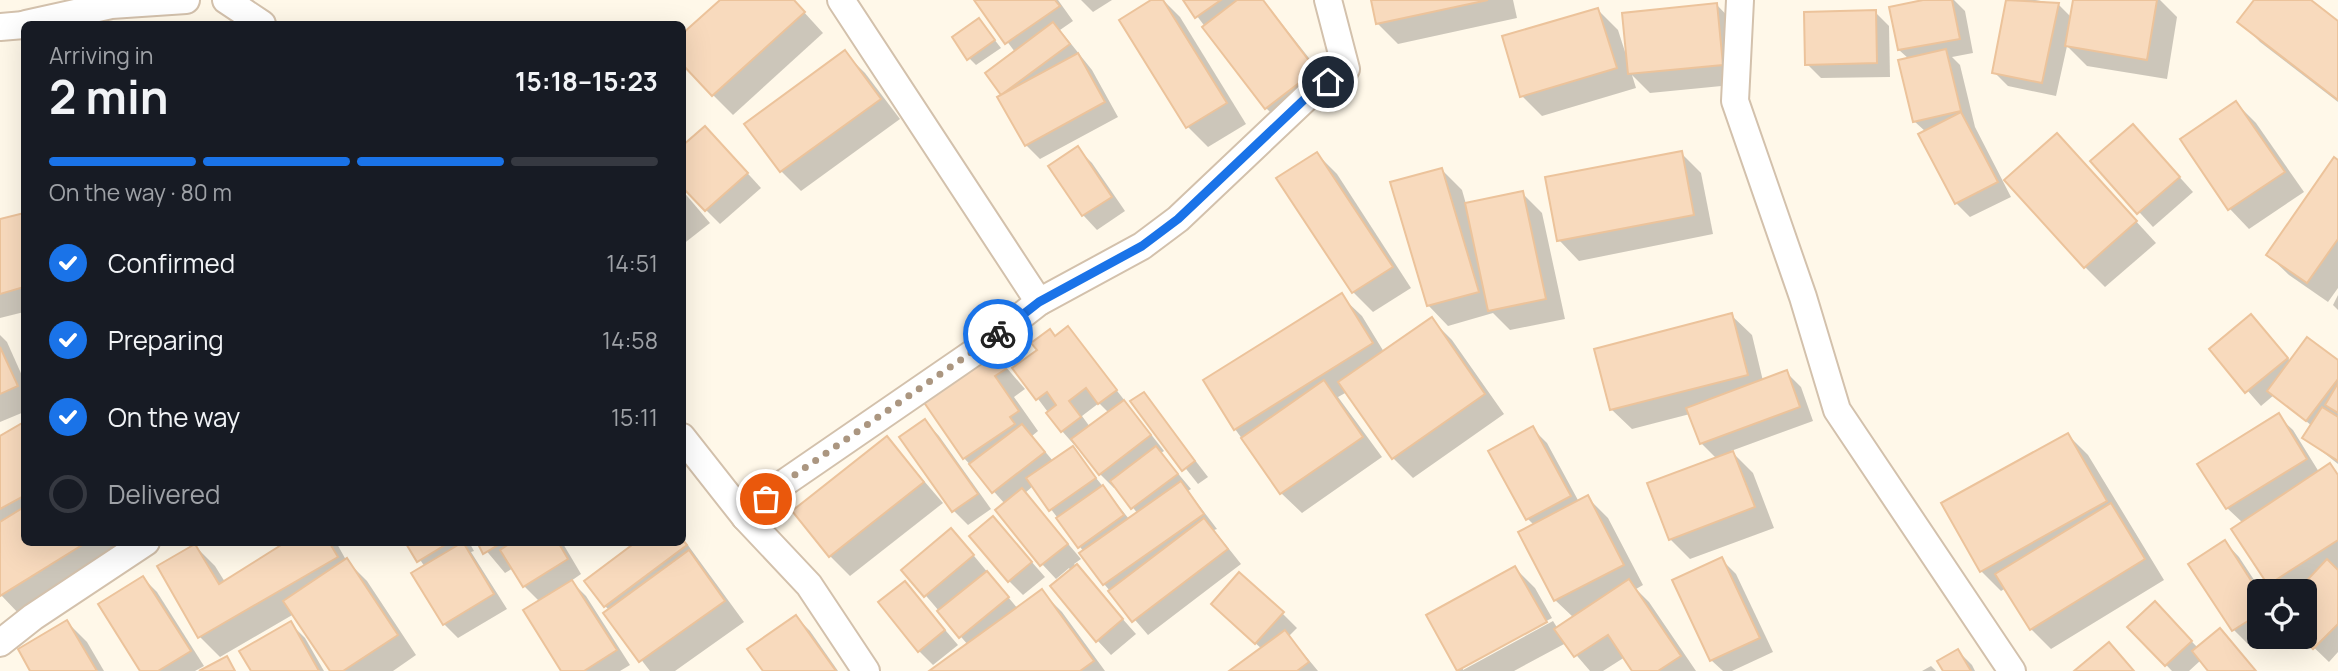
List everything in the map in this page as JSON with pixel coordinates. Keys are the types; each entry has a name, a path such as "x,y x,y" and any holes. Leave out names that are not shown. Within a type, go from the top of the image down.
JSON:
{"street":[{"path":"42,21 111,5 186,0"},
{"path":"226,0 258,21"},
{"path":"841,0 1039,302"},
{"path":"745,517 786,481 979,349 1039,302 1142,246 1178,219 1310,94 1346,69 1328,0"},
{"path":"1744,1 1735,101 1837,410 2012,671"},
{"path":"0,27 21,25"},
{"path":"686,442 745,517 809,585 866,671"},
{"path":"0,643 33,617 140,546"}],"building":[{"path":"720,0 794,0 805,12 712,96 686,68 686,30"},
{"path":"974,0 1055,0 1060,6 1005,44"},
{"path":"1151,0 1163,0 1227,103 1186,128 1119,20"},
{"path":"1183,0 1221,0 1195,18"},
{"path":"1237,0 1263,0 1316,70 1265,109 1202,27"},
{"path":"1371,0 1488,0 1376,24"},
{"path":"1923,0 1952,0 1960,39 1898,50 1889,7"},
{"path":"2006,0 2059,3 2042,83 1992,73"},
{"path":"2073,0 2157,0 2147,60 2065,46"},
{"path":"2254,0 2311,0 2338,21 2338,100 2237,22"},
{"path":"1717,3 1723,65 1628,74 1622,13"},
{"path":"1598,8 1617,68 1520,97 1502,36"},
{"path":"1876,10 1877,63 1805,65 1804,12"},
{"path":"979,18 995,40 967,60 952,37"},
{"path":"1053,22 1070,44 1001,95 985,73"},
{"path":"1946,49 1961,111 1913,122 1898,60"},
{"path":"845,50 881,99 780,172 744,124"},
{"path":"1078,53 1105,102 1025,146 997,97"},
{"path":"2236,101 2285,172 2228,210 2180,139"},
{"path":"1961,112 1998,182 1955,204 1918,134"},
{"path":"2133,124 2180,177 2137,214 2090,161"},
{"path":"705,126 748,173 705,211 686,191 686,143"},
{"path":"2057,133 2137,221 2084,268 2004,180"},
{"path":"1078,146 1112,197 1082,216 1048,166"},
{"path":"1682,151 1694,215 1557,241 1545,177"},
{"path":"1317,152 1393,267 1352,293 1276,178"},
{"path":"2334,157 2338,160 2338,239 2307,283 2266,255"},
{"path":"1442,168 1479,292 1427,306 1390,182"},
{"path":"1523,191 1546,299 1488,311 1465,203"},
{"path":"21,214 21,288 0,294 0,219"},
{"path":"1342,293 1373,343 1234,430 1203,380"},
{"path":"1732,313 1748,375 1610,410 1594,349"},
{"path":"2251,314 2288,358 2245,393 2209,349"},
{"path":"1432,317 1485,394 1392,459 1338,382"},
{"path":"1068,326 1117,390 1098,404 1086,388 1069,401 1081,417 1061,432 1046,413 1056,405 1047,392 1036,400 1012,368 1037,350 1031,343 1050,329 1055,336"},
{"path":"2307,337 2338,360 2338,379 2306,421 2267,391"},
{"path":"0,347 18,386 0,394"},
{"path":"993,349 1006,369 995,376 1019,411 1010,417 1015,424 963,459 921,398"},
{"path":"1787,370 1800,407 1700,444 1686,408"},
{"path":"1324,380 1363,437 1280,494 1241,438"},
{"path":"2338,383 2338,413 2325,405"},
{"path":"1144,392 1195,461 1182,471 1130,401"},
{"path":"1124,400 1151,435 1099,475 1071,439"},
{"path":"2322,407 2338,417 2338,461 2302,438"},
{"path":"2279,413 2307,459 2226,509 2197,464"},
{"path":"925,419 978,494 952,512 899,437"},
{"path":"21,424 21,498 0,509 0,436"},
{"path":"1022,424 1045,452 992,493 969,464"},
{"path":"1533,426 1571,496 1526,520 1488,451"},
{"path":"2068,433 2107,501 1980,572 1941,503"},
{"path":"887,436 924,482 829,557 792,511"},
{"path":"1073,446 1096,478 1049,511 1026,478"},
{"path":"1156,446 1178,474 1131,509 1110,481"},
{"path":"1733,451 1755,507 1669,540 1647,483"},
{"path":"2330,463 2338,475 2338,540 2277,579 2264,579 2231,529"},
{"path":"1181,481 1204,514 1103,585 1079,553"},
{"path":"1103,485 1124,515 1078,548 1056,518"},
{"path":"1022,488 1068,544 1040,566 995,510"},
{"path":"1588,495 1624,565 1554,601 1518,532"},
{"path":"2111,503 2145,559 2030,630 1995,574"},
{"path":"21,509 21,546 81,546 0,596 0,522"},
{"path":"993,516 1032,562 1008,582 969,536"},
{"path":"1204,518 1228,549 1132,622 1108,591"},
{"path":"951,528 974,555 924,597 901,570"},
{"path":"2225,540 2250,579 2247,579 2247,622 2232,631 2188,564"},
{"path":"192,546 196,546 219,584 280,546 331,546 338,557 198,638 157,566"},
{"path":"407,546 443,546 417,562"},
{"path":"456,546 465,546 494,594 443,625 411,573"},
{"path":"479,546 496,546 483,554"},
{"path":"506,546 560,546 568,559 523,587 500,550"},
{"path":"631,546 686,546 604,607 584,581"},
{"path":"689,550 725,601 639,662 603,613"},
{"path":"1722,557 1760,638 1710,661 1672,580"},
{"path":"347,558 398,635 343,671 330,671 283,601"},
{"path":"2327,559 2338,570 2338,624 2317,645 2317,579 2308,579"},
{"path":"1077,564 1123,619 1096,642 1050,586"},
{"path":"1515,566 1547,622 1457,671 1426,615"},
{"path":"987,571 1009,597 959,638 937,611"},
{"path":"1239,572 1284,612 1255,644 1211,604"},
{"path":"143,576 191,651 158,671 140,671 98,604"},
{"path":"1629,579 1681,656 1658,671 1632,671 1608,635 1574,657 1554,629"},
{"path":"572,580 617,650 584,671 561,671 523,610"},
{"path":"905,581 945,630 918,652 878,602"},
{"path":"1042,589 1094,661 1080,671 929,671"},
{"path":"2155,601 2192,641 2165,666 2127,627"},
{"path":"796,615 836,671 763,671 747,649"},
{"path":"67,620 97,671 30,671 18,649"},
{"path":"291,621 319,671 251,671 239,651"},
{"path":"2220,628 2256,671 2208,671 2192,651"},
{"path":"1285,630 1309,662 1297,671 1229,671"},
{"path":"2109,642 2134,671 2074,671"},
{"path":"1958,649 1971,671 1943,671 1937,661"},
{"path":"227,656 235,671 199,671"}],"way so far":[{"path":"766,499 786,481 998,334"}],"route":[{"path":"998,334 1039,302 1142,246 1178,219 1310,94 1328,82"}]}
